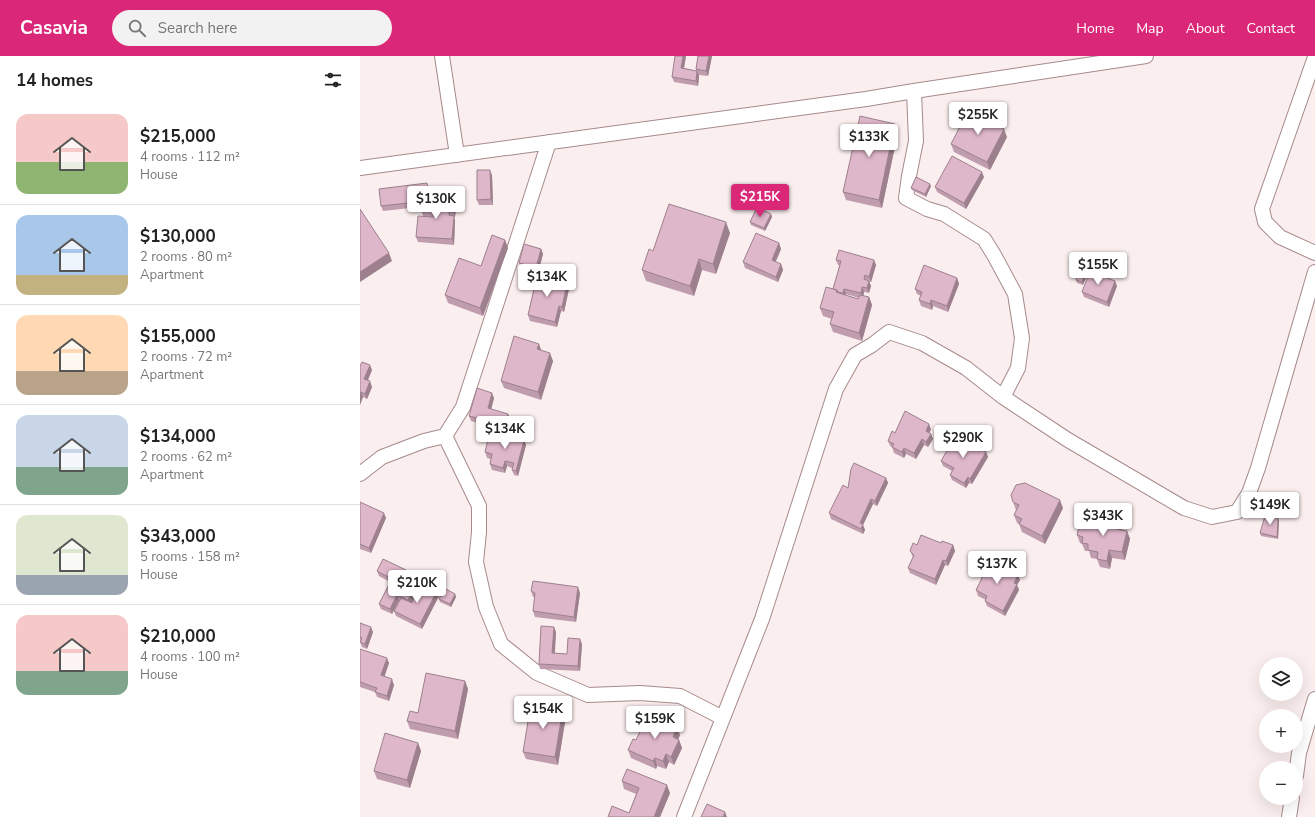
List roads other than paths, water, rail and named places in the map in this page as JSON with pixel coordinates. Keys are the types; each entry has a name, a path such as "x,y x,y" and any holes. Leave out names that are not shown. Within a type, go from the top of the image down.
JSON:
{"street":[{"path":"442,56 457,155"},
{"path":"360,168 850,102 1146,56"},
{"path":"1315,57 1262,209 1265,222 1280,237 1315,254"},
{"path":"914,91 916,141 908,176 906,198 927,209 944,214 984,239 1015,294 1022,338 1018,368 1003,397"},
{"path":"360,474 382,457 424,441 445,436 463,407 549,142"},
{"path":"684,817 762,619 836,389 855,355 872,345 889,332 922,343 966,368 1003,397 1068,440 1184,508 1212,517 1237,512 1249,493 1258,468 1315,272"},
{"path":"445,436 479,506 479,532 476,562 486,607 501,644 537,673 588,695 640,693 680,696 723,718"},
{"path":"1298,761 1315,699"},
{"path":"1289,817 1291,805"}]}
